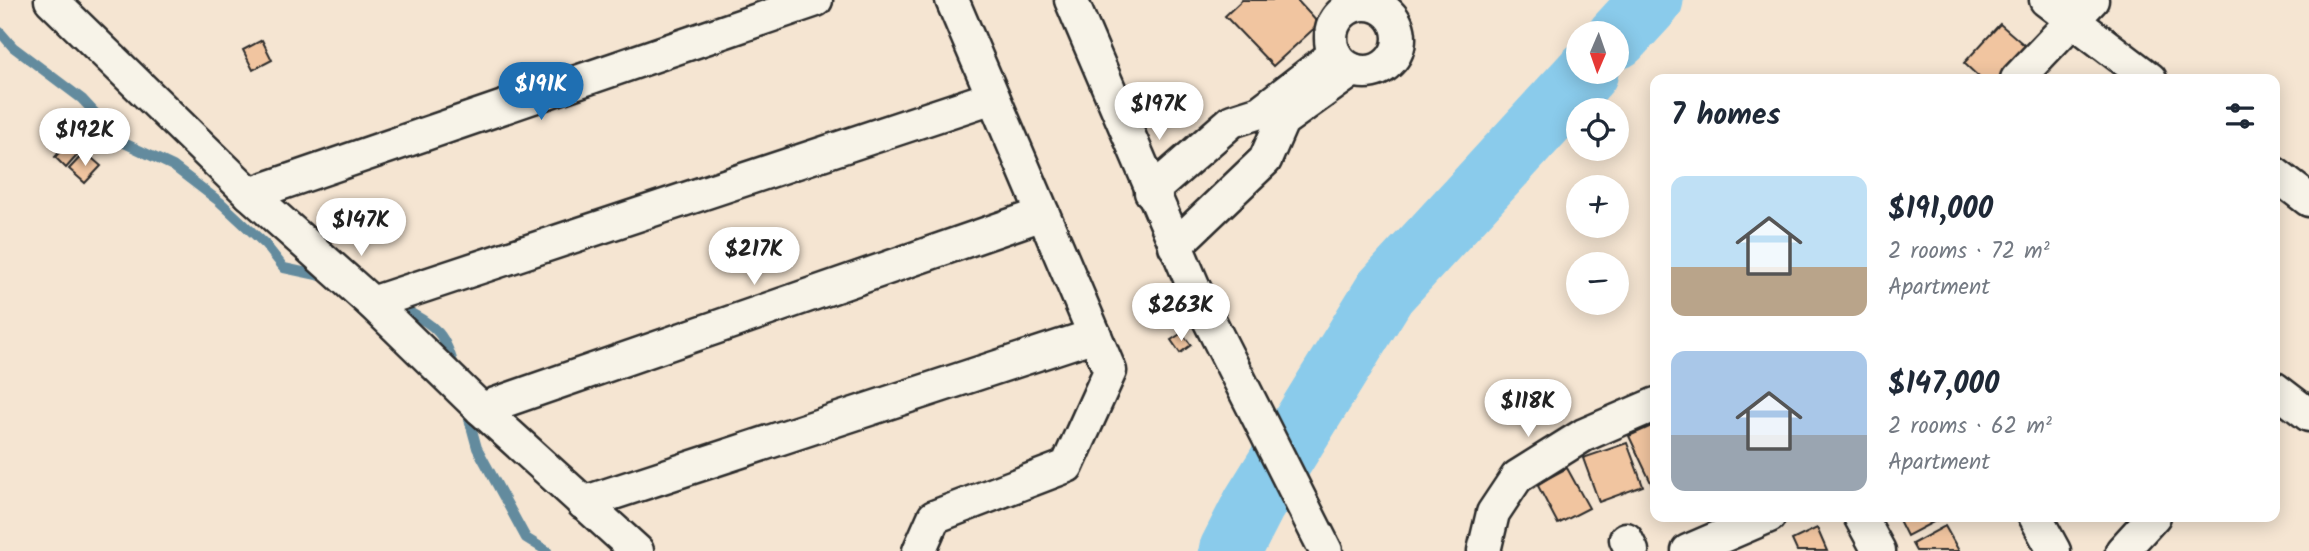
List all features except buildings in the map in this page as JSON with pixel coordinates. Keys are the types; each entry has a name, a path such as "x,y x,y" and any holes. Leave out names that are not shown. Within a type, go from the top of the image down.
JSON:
{"street":[{"path":"250,194 816,0"},
{"path":"919,551 934,517 1067,466 1110,371 952,0"},
{"path":"1071,0 1201,304 1325,549"},
{"path":"2046,0 2083,10 2145,74"},
{"path":"56,1 250,194 372,303 481,409 637,551"},
{"path":"1360,4 1386,10 1403,10 1398,48 1391,61 1380,69 1366,72 1344,62 1332,42 1328,9 1347,9 1360,4"},
{"path":"2022,74 2083,10"},
{"path":"1151,192 1232,121 1260,112 1344,62"},
{"path":"1175,246 1265,160 1282,121 1344,62"},
{"path":"372,303 993,97"},
{"path":"2280,178 2309,200"},
{"path":"481,409 1043,214"},
{"path":"583,503 1095,335"},
{"path":"2280,393 2309,415"},
{"path":"1484,551 1493,513 1517,477 1584,435 1650,407"},
{"path":"1688,551 1755,522"},
{"path":"1863,522 1879,551"},
{"path":"2038,522 2054,551"},
{"path":"2122,551 2149,522"}],"waterway":[{"path":"1629,25 1652,0"},
{"path":"0,32 13,47 82,99 122,142 173,166 220,202 265,244 284,268 331,278"},
{"path":"1230,551 1254,504 1385,292 1576,84"},
{"path":"393,303 435,329 447,345 456,373"},
{"path":"466,408 477,448 526,538 547,551"}]}
